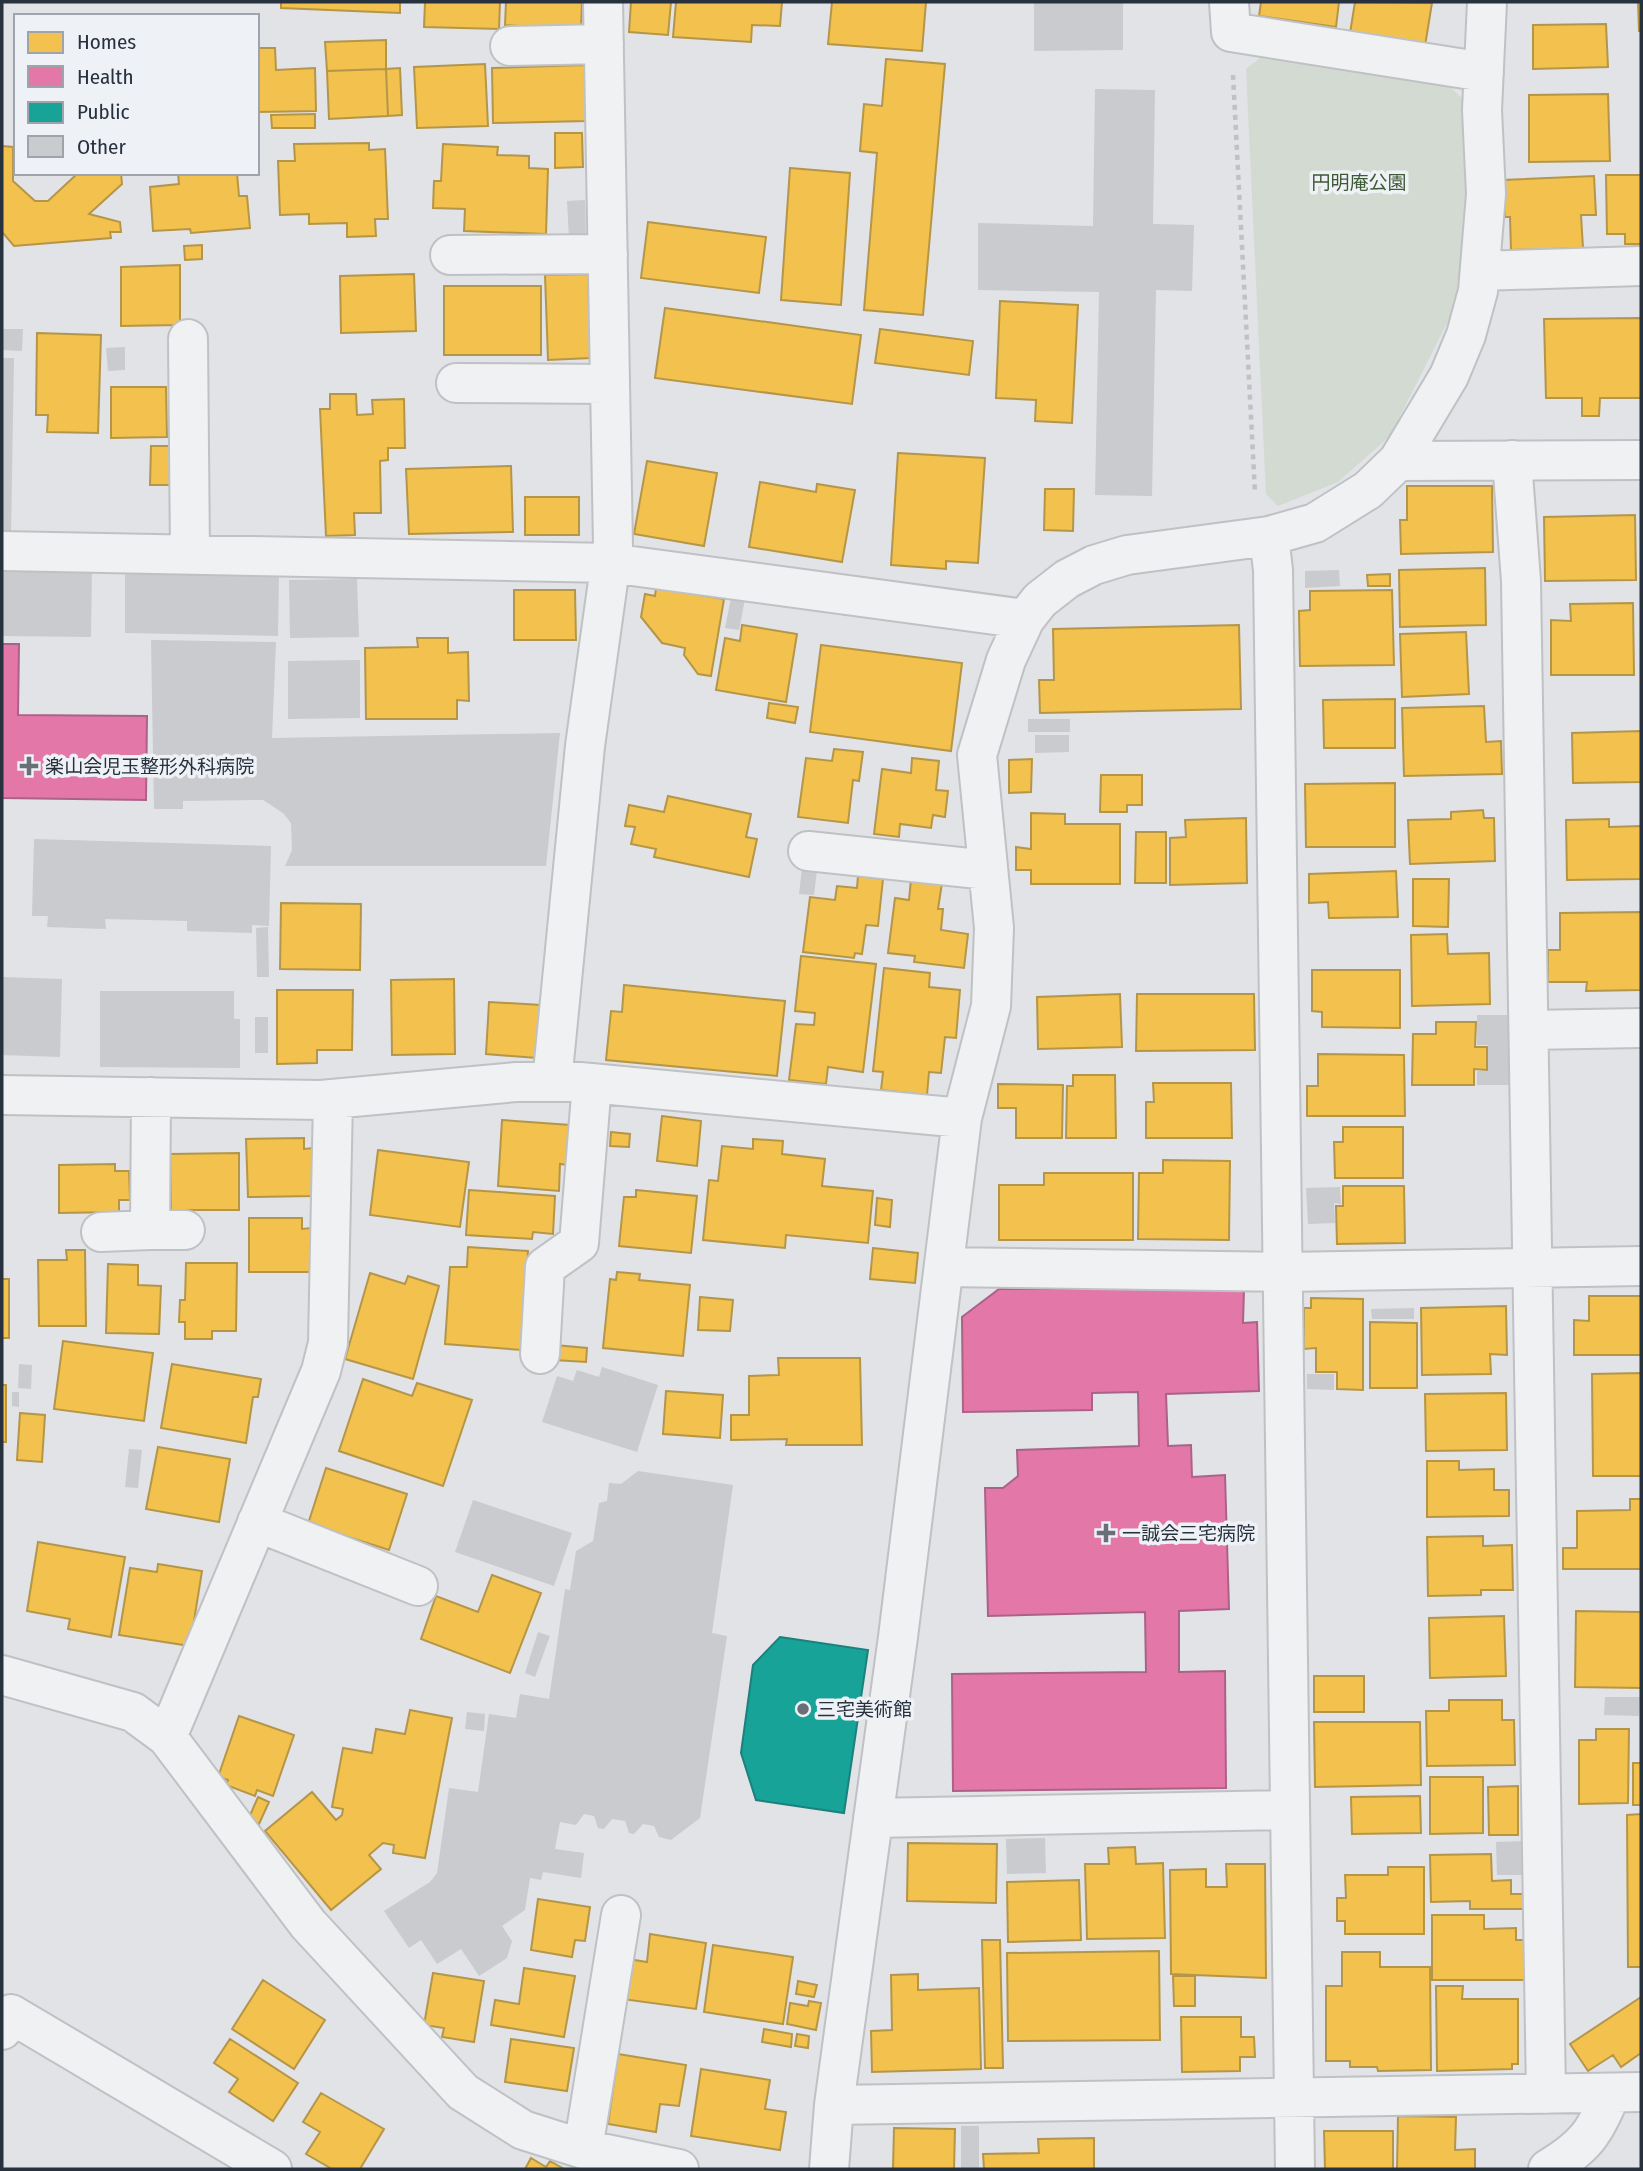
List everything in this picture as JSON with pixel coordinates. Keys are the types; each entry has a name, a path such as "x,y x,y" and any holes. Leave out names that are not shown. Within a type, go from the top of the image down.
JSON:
{"street":[{"path":"552,1082 585,746 613,546 603,2"},
{"path":"829,2169 834,2105 962,1118 992,1006 994,928 977,755 1006,660 1025,619 1040,600 1094,565 1127,555 1261,529 1315,523 1368,490 1398,461 1449,376 1466,335 1480,271 1486,194 1482,110 1486,2"},
{"path":"1230,17 1484,72"},
{"path":"510,46 604,44"},
{"path":"450,255 608,254"},
{"path":"1480,271 1641,266"},
{"path":"188,339 190,555"},
{"path":"456,383 610,384"},
{"path":"1512,460 1521,581 1546,2094"},
{"path":"1398,461 1641,460"},
{"path":"1261,529 1273,570 1295,2169"},
{"path":"2,551 610,563 1025,619"},
{"path":"808,851 988,870"},
{"path":"1529,1030 1641,1028"},
{"path":"2,1095 333,1099 516,1082 552,1082 593,1083 962,1118"},
{"path":"540,1354 545,1267 579,1243 593,1083"},
{"path":"101,1232 167,1230 151,1097"},
{"path":"167,1737 321,1371 328,1343 333,1099"},
{"path":"944,1267 1283,1272 1641,1266"},
{"path":"257,1522 418,1586"},
{"path":"2,1675 133,1713 167,1737 308,1924 463,2092 523,2130 583,2149 679,2169"},
{"path":"873,1818 1290,1810"},
{"path":"583,2149 621,1915"},
{"path":"2,2030 11,2014 272,2169"},
{"path":"834,2105 1626,2093"},
{"path":"1548,2169 1579,2150 1626,2093"}],"path":[{"path":"1230,17 1261,529"}],"green space":[{"name":"円明庵公園","path":"1260,58 1448,85 1464,100 1468,242 1453,311 1390,436 1338,482 1278,506 1266,494 1246,69"}],"building: Homes":[{"path":"281,2 400,2 400,13 281,8"},
{"path":"425,2 500,2 499,29 424,27"},
{"path":"506,2 582,2 581,30 505,25"},
{"path":"631,2 671,2 668,35 629,32"},
{"path":"676,2 782,2 780,26 752,25 751,42 673,37"},
{"path":"832,2 926,2 922,51 828,44"},
{"path":"1261,2 1339,2 1336,27 1259,16"},
{"path":"1355,2 1432,3 1425,46 1350,33"},
{"path":"1638,2 1641,2 1641,31 1639,31"},
{"path":"1606,24 1608,67 1533,69 1533,25"},
{"path":"386,40 386,69 327,71 325,42"},
{"path":"259,48 275,48 276,70 315,68 316,111 259,112"},
{"path":"886,59 945,64 923,315 864,310 877,153 860,151 864,104 882,106"},
{"path":"485,64 488,126 417,128 414,67"},
{"path":"585,65 587,121 493,123 492,68"},
{"path":"400,68 402,115 388,116 386,69"},
{"path":"386,69 388,116 329,119 327,71"},
{"path":"1608,94 1610,161 1529,162 1529,95"},
{"path":"315,114 315,128 272,128 271,115"},
{"path":"555,133 582,133 583,167 555,168"},
{"path":"369,143 369,150 385,149 388,219 375,219 376,236 347,237 347,223 309,224 309,214 280,215 278,161 295,161 294,144"},
{"path":"443,144 498,147 497,155 529,156 529,168 548,169 546,234 464,231 465,209 433,208 434,181 441,181"},
{"path":"2,146 13,147 13,181 35,201 48,201 76,175 121,175 122,184 89,214 120,222 121,232 110,232 111,238 14,246 2,232"},
{"path":"790,168 850,173 841,305 781,300"},
{"path":"178,175 237,175 239,196 247,196 250,228 191,233 190,229 153,231 150,187 179,184"},
{"path":"1606,175 1641,175 1641,244 1625,244 1625,234 1607,234"},
{"path":"1594,176 1596,215 1581,215 1583,248 1511,250 1510,217 1505,217 1503,180"},
{"path":"648,222 766,237 759,293 641,278"},
{"path":"202,245 202,259 185,260 184,246"},
{"path":"180,265 180,325 121,326 121,267"},
{"path":"414,274 416,331 341,333 340,276"},
{"path":"588,274 591,358 548,360 545,275"},
{"path":"444,286 541,286 541,355 444,355"},
{"path":"1000,301 1078,305 1072,423 1035,421 1036,400 996,398"},
{"path":"665,308 861,335 852,404 655,378"},
{"path":"1641,318 1641,398 1600,398 1599,416 1582,416 1582,398 1546,398 1544,319"},
{"path":"880,329 973,341 969,375 875,363"},
{"path":"37,333 101,335 98,433 47,432 48,415 36,415"},
{"path":"111,387 166,387 167,437 111,438"},
{"path":"330,394 356,394 357,415 373,414 372,400 404,399 405,448 388,448 388,460 380,461 381,513 354,513 355,535 326,536 320,409 330,409"},
{"path":"151,446 173,446 172,485 150,485"},
{"path":"898,453 985,458 978,563 946,561 946,569 891,565"},
{"path":"647,461 717,473 704,546 634,534"},
{"path":"511,466 513,532 409,534 406,469"},
{"path":"760,482 816,492 817,484 855,490 842,562 749,547"},
{"path":"1407,486 1492,486 1493,552 1401,554 1400,520 1407,520"},
{"path":"1045,489 1074,489 1073,531 1044,530"},
{"path":"525,497 579,497 579,535 525,535"},
{"path":"1635,515 1636,580 1545,581 1544,517"},
{"path":"1485,568 1486,625 1400,627 1399,570"},
{"path":"1390,574 1390,586 1368,586 1367,575"},
{"path":"656,588 724,599 711,676 698,674 684,655 685,648 662,643 641,617 645,594 655,596"},
{"path":"514,590 575,590 576,640 514,640"},
{"path":"1392,590 1394,665 1300,666 1299,611 1310,610 1310,591"},
{"path":"1633,603 1634,675 1551,675 1551,620 1571,621 1570,604"},
{"path":"742,625 797,634 786,702 716,690 725,638 740,641"},
{"path":"1239,625 1241,709 1040,713 1039,680 1054,680 1053,629"},
{"path":"1466,632 1469,694 1402,697 1400,634"},
{"path":"417,638 448,638 448,653 468,652 469,701 457,700 457,719 366,719 365,648 418,647"},
{"path":"821,645 962,663 951,751 810,732"},
{"path":"1395,699 1395,748 1324,748 1323,700"},
{"path":"769,703 798,707 795,723 767,718"},
{"path":"1484,706 1486,742 1501,741 1502,774 1404,776 1402,708"},
{"path":"1641,731 1641,782 1573,783 1572,733"},
{"path":"834,749 863,752 859,781 853,780 848,823 798,817 806,758 832,761"},
{"path":"912,758 939,761 936,790 948,791 945,817 933,815 931,828 900,824 899,837 874,834 882,769 911,773"},
{"path":"1032,759 1031,792 1009,793 1009,760"},
{"path":"1101,775 1142,775 1142,805 1127,805 1127,812 1100,812"},
{"path":"1395,783 1395,847 1306,847 1305,784"},
{"path":"668,796 751,814 746,837 757,839 749,877 654,857 656,849 631,844 635,827 625,826 629,805 664,812"},
{"path":"1483,810 1484,818 1494,818 1495,861 1410,864 1408,820 1451,819 1451,812"},
{"path":"1031,813 1065,814 1065,824 1120,824 1120,884 1031,884 1031,870 1016,870 1016,847 1031,849"},
{"path":"1246,818 1247,883 1170,885 1170,838 1186,837 1185,820"},
{"path":"1609,819 1609,827 1641,826 1641,879 1567,880 1566,820"},
{"path":"1136,832 1166,832 1166,883 1135,883"},
{"path":"1396,871 1398,917 1329,918 1328,902 1309,903 1309,874"},
{"path":"858,876 883,879 878,926 866,925 862,954 855,953 854,958 803,952 810,897 835,900 837,886 857,888"},
{"path":"911,879 942,883 938,909 943,909 941,930 968,934 964,968 914,962 915,956 888,953 895,898 909,900"},
{"path":"1413,879 1449,879 1448,927 1413,926"},
{"path":"281,903 361,904 360,970 280,969"},
{"path":"1641,912 1641,990 1586,991 1587,982 1548,982 1548,950 1560,950 1560,913"},
{"path":"1447,934 1448,954 1489,953 1490,1004 1412,1006 1411,935"},
{"path":"801,956 876,964 863,1072 828,1067 826,1084 789,1080 796,1024 814,1025 815,1013 795,1011"},
{"path":"884,968 930,973 929,987 960,990 956,1038 945,1037 941,1073 929,1072 927,1095 881,1090 883,1072 873,1071"},
{"path":"1312,970 1400,970 1400,1028 1322,1027 1322,1012 1312,1011"},
{"path":"454,979 455,1054 392,1055 391,980"},
{"path":"624,985 785,1001 777,1076 606,1060 611,1011 622,1012"},
{"path":"277,990 353,990 352,1050 317,1050 317,1063 277,1064"},
{"path":"1120,994 1122,1047 1038,1049 1037,997"},
{"path":"1137,994 1254,994 1255,1050 1136,1051"},
{"path":"489,1002 541,1005 537,1058 486,1054"},
{"path":"1436,1022 1476,1022 1475,1047 1487,1047 1487,1070 1474,1069 1474,1085 1412,1085 1413,1034 1436,1034"},
{"path":"1318,1054 1404,1055 1405,1116 1307,1116 1307,1086 1318,1086"},
{"path":"1073,1075 1115,1075 1116,1138 1066,1138 1067,1086 1073,1086"},
{"path":"1153,1083 1231,1083 1232,1138 1146,1138 1146,1102 1154,1102"},
{"path":"998,1084 1063,1085 1062,1138 1016,1138 1016,1108 998,1108"},
{"path":"662,1116 701,1121 697,1166 657,1161"},
{"path":"502,1120 570,1125 568,1165 560,1164 559,1191 498,1186"},
{"path":"1343,1127 1403,1127 1403,1178 1335,1178 1334,1142 1343,1142"},
{"path":"611,1132 630,1134 629,1147 610,1146"},
{"path":"304,1138 304,1149 313,1148 313,1196 248,1197 246,1139"},
{"path":"753,1139 783,1141 782,1154 825,1159 822,1186 873,1191 868,1243 786,1235 785,1248 703,1240 709,1180 718,1181 722,1146 753,1149"},
{"path":"378,1150 469,1162 460,1227 370,1215"},
{"path":"239,1153 239,1210 171,1210 170,1154"},
{"path":"1163,1160 1230,1161 1229,1240 1138,1239 1139,1173 1163,1173"},
{"path":"115,1164 115,1171 129,1171 130,1200 119,1200 119,1212 59,1213 59,1165"},
{"path":"1044,1173 1133,1173 1133,1240 999,1240 999,1185 1044,1185"},
{"path":"1343,1186 1404,1186 1405,1243 1337,1244 1336,1206 1343,1206"},
{"path":"469,1190 555,1196 553,1234 533,1232 532,1239 466,1235"},
{"path":"636,1190 697,1196 691,1253 619,1246 624,1197 636,1197"},
{"path":"877,1198 892,1200 890,1227 875,1225"},
{"path":"249,1218 302,1218 302,1229 311,1228 311,1272 249,1272"},
{"path":"468,1247 528,1251 522,1350 445,1344 450,1267 467,1267"},
{"path":"873,1248 918,1253 915,1283 870,1279"},
{"path":"66,1250 85,1250 86,1326 39,1326 38,1260 67,1260"},
{"path":"186,1263 237,1263 236,1331 212,1331 212,1339 185,1339 185,1322 179,1322 180,1300 185,1300"},
{"path":"108,1264 138,1265 138,1285 161,1286 159,1334 106,1333"},
{"path":"617,1272 640,1274 639,1280 690,1285 683,1356 603,1348 610,1279 616,1280"},
{"path":"370,1273 405,1284 408,1276 439,1286 413,1379 345,1359"},
{"path":"2,1279 9,1279 9,1338 2,1338"},
{"path":"1589,1296 1641,1296 1641,1355 1574,1355 1574,1320 1589,1321"},
{"path":"700,1297 733,1300 730,1331 698,1330"},
{"path":"1311,1298 1363,1299 1363,1390 1337,1389 1337,1372 1316,1372 1316,1348 1304,1349 1304,1308 1311,1308"},
{"path":"1506,1306 1507,1355 1490,1354 1491,1374 1422,1375 1421,1308"},
{"path":"1370,1322 1417,1323 1417,1388 1370,1388"},
{"path":"63,1341 153,1353 144,1421 54,1409"},
{"path":"555,1345 587,1348 586,1362 554,1360"},
{"path":"778,1358 860,1358 862,1445 786,1445 787,1439 731,1440 731,1415 749,1415 749,1376 779,1375"},
{"path":"172,1364 261,1379 258,1397 253,1397 246,1443 161,1428"},
{"path":"1641,1373 1641,1476 1593,1476 1592,1374"},
{"path":"363,1379 412,1396 417,1383 472,1400 443,1486 339,1451"},
{"path":"2,1385 6,1385 6,1442 2,1442"},
{"path":"666,1391 723,1395 720,1438 663,1434"},
{"path":"1506,1393 1507,1450 1426,1451 1425,1394"},
{"path":"20,1413 45,1415 42,1462 17,1460"},
{"path":"158,1447 230,1459 219,1522 146,1509"},
{"path":"1427,1461 1459,1461 1459,1470 1494,1469 1494,1490 1509,1490 1509,1516 1427,1517"},
{"path":"326,1468 407,1494 389,1550 308,1524"},
{"path":"1630,1499 1641,1499 1641,1569 1563,1569 1563,1548 1577,1548 1577,1511 1630,1510"},
{"path":"1483,1536 1483,1546 1512,1545 1513,1590 1481,1590 1481,1595 1428,1596 1427,1537"},
{"path":"38,1542 125,1557 111,1637 68,1629 70,1619 27,1611"},
{"path":"158,1564 202,1571 190,1646 119,1635 130,1568 157,1572"},
{"path":"492,1575 541,1593 510,1673 421,1639 436,1596 478,1612"},
{"path":"1576,1611 1641,1612 1641,1688 1575,1687"},
{"path":"1504,1616 1506,1676 1430,1678 1429,1618"},
{"path":"1314,1676 1364,1676 1364,1712 1314,1712"},
{"path":"1449,1700 1502,1700 1502,1720 1514,1720 1515,1765 1427,1766 1426,1711 1449,1711"},
{"path":"410,1710 452,1718 425,1858 393,1853 394,1845 383,1843 369,1855 381,1869 331,1910 265,1831 312,1792 336,1820 342,1815 343,1809 332,1807 343,1748 372,1753 376,1729 405,1734"},
{"path":"239,1716 294,1735 273,1796 257,1790 255,1796 226,1785 228,1780 218,1777"},
{"path":"1314,1722 1420,1722 1421,1785 1315,1787"},
{"path":"1596,1729 1629,1729 1628,1803 1579,1804 1579,1740 1596,1740"},
{"path":"1633,1763 1641,1763 1641,1805 1633,1805"},
{"path":"1430,1777 1483,1777 1483,1833 1430,1834"},
{"path":"1518,1786 1518,1835 1489,1835 1488,1787"},
{"path":"1420,1796 1421,1833 1352,1834 1351,1797"},
{"path":"258,1797 269,1802 259,1824 248,1820"},
{"path":"1641,1814 1641,1967 1628,1967 1627,1815"},
{"path":"908,1843 997,1844 996,1903 907,1901"},
{"path":"1135,1847 1136,1864 1163,1863 1165,1938 1087,1939 1085,1864 1109,1864 1108,1848"},
{"path":"1491,1854 1492,1881 1511,1880 1511,1894 1523,1894 1524,1909 1470,1909 1470,1901 1431,1902 1430,1855"},
{"path":"1226,1864 1265,1864 1266,1978 1171,1974 1170,1870 1206,1869 1206,1887 1227,1887"},
{"path":"1388,1867 1424,1867 1424,1934 1345,1934 1345,1921 1337,1921 1337,1898 1346,1898 1345,1875 1388,1875"},
{"path":"1079,1880 1081,1940 1008,1942 1007,1882"},
{"path":"538,1899 590,1907 585,1941 575,1940 572,1957 531,1950"},
{"path":"1432,1915 1484,1915 1484,1929 1516,1928 1516,1940 1524,1940 1524,1980 1432,1980"},
{"path":"650,1934 706,1943 696,2009 622,1999 628,1959 647,1962"},
{"path":"982,1940 1000,1940 1003,2068 985,2068"},
{"path":"713,1945 793,1957 783,2024 704,2012"},
{"path":"1159,1951 1160,2040 1008,2041 1007,1953"},
{"path":"1342,1952 1380,1952 1380,1967 1430,1967 1431,2070 1378,2071 1377,2067 1350,2067 1350,2061 1326,2061 1326,1986 1342,1986"},
{"path":"524,1968 575,1976 564,2037 491,2025 495,2000 519,2004"},
{"path":"433,1973 484,1981 474,2042 442,2037 444,2028 424,2025"},
{"path":"918,1974 918,1990 979,1988 981,2069 872,2072 871,2031 892,2030 891,1975"},
{"path":"1173,1976 1195,1976 1195,2006 1174,2006"},
{"path":"263,1980 325,2020 294,2069 232,2029"},
{"path":"798,1981 817,1985 814,1997 796,1994"},
{"path":"1436,1986 1463,1986 1462,1999 1518,1999 1518,2064 1512,2064 1512,2069 1437,2071"},
{"path":"1641,1997 1641,2053 1621,2067 1613,2055 1588,2071 1570,2044"},
{"path":"809,2001 821,2003 816,2030 787,2024 790,2003 808,2006"},
{"path":"1181,2017 1241,2017 1241,2037 1254,2037 1255,2057 1240,2057 1240,2071 1182,2072"},
{"path":"764,2029 792,2034 791,2047 762,2042"},
{"path":"797,2034 809,2036 808,2048 795,2046"},
{"path":"230,2039 298,2083 273,2121 229,2092 238,2079 214,2063"},
{"path":"511,2039 574,2048 567,2091 505,2082"},
{"path":"618,2054 686,2065 679,2106 660,2104 656,2132 608,2124"},
{"path":"701,2069 770,2080 765,2109 786,2112 780,2150 691,2136"},
{"path":"321,2093 384,2129 360,2169 332,2169 306,2154 320,2132 303,2122"},
{"path":"1398,2116 1456,2117 1455,2150 1475,2149 1475,2169 1397,2169"},
{"path":"894,2128 955,2129 954,2169 893,2169"},
{"path":"1324,2131 1393,2131 1393,2169 1325,2169"},
{"path":"1094,2138 1094,2169 984,2169 983,2154 1039,2153 1038,2139"},
{"path":"531,2158 546,2167 550,2161 564,2169 525,2169"}],"building: Health":[{"path":"2,644 19,644 18,715 147,716 146,800 2,798"},
{"path":"999,1289 1244,1289 1243,1323 1257,1322 1259,1391 1166,1394 1168,1446 1191,1445 1192,1477 1225,1475 1229,1609 1179,1611 1179,1672 1225,1671 1226,1788 953,1791 952,1674 1146,1672 1145,1612 988,1616 985,1488 1003,1488 1018,1476 1017,1450 1139,1446 1138,1392 1092,1393 1092,1410 963,1412 962,1317"}],"building: Public":[{"name":"三宅美術館","path":"780,1637 868,1650 844,1813 756,1800 741,1753 753,1665"}],"building: Other":[{"path":"1034,2 1123,2 1123,50 1034,51"},
{"path":"1095,89 1155,90 1153,224 1194,225 1192,291 1156,290 1152,496 1095,495 1099,292 978,290 978,223 1093,226"},
{"path":"585,200 586,237 569,238 567,201"},
{"path":"2,329 23,329 22,351 2,350"},
{"path":"125,347 125,370 108,371 106,348"},
{"path":"2,358 14,358 11,534 2,534"},
{"path":"2,564 92,565 91,637 2,636"},
{"path":"125,570 279,572 278,636 125,633"},
{"path":"1339,570 1340,586 1305,588 1305,571"},
{"path":"357,579 359,637 290,638 289,580"},
{"path":"731,598 745,599 739,630 725,628"},
{"path":"151,640 276,642 272,738 560,733 546,866 285,866 292,850 291,823 283,813 263,800 183,801 183,809 154,809"},
{"path":"360,660 360,718 288,719 288,661"},
{"path":"1028,719 1070,719 1070,732 1028,732"},
{"path":"1035,735 1069,735 1069,752 1035,753"},
{"path":"34,839 271,846 269,926 252,925 252,933 187,931 187,921 105,919 106,929 47,927 48,916 32,916"},
{"path":"802,868 817,870 814,895 799,894"},
{"path":"268,927 269,977 257,977 256,928"},
{"path":"2,977 62,979 60,1057 2,1055"},
{"path":"100,991 234,991 234,1019 240,1019 240,1068 100,1067"},
{"path":"1477,1015 1511,1015 1510,1085 1477,1085 1477,1071 1488,1071 1488,1045 1477,1045"},
{"path":"255,1017 268,1017 268,1053 255,1053"},
{"path":"1340,1187 1341,1204 1334,1203 1335,1223 1308,1224 1306,1188"},
{"path":"1414,1308 1414,1319 1372,1319 1371,1309"},
{"path":"19,1364 32,1365 31,1389 18,1388"},
{"path":"602,1367 658,1385 637,1452 542,1422 557,1376 573,1381 577,1370 599,1377"},
{"path":"1307,1374 1334,1374 1334,1390 1307,1389"},
{"path":"12,1392 19,1392 19,1407 12,1406"},
{"path":"129,1449 142,1450 138,1488 125,1487"},
{"path":"638,1471 733,1485 712,1633 727,1636 700,1818 671,1840 659,1837 654,1826 643,1824 634,1834 629,1833 625,1821 612,1819 604,1829 598,1828 594,1816 584,1814 576,1825 560,1822 555,1849 584,1853 581,1878 543,1872 541,1880 530,1878 525,1910 502,1926 512,1941 507,1958 479,1976 461,1949 437,1964 421,1940 409,1948 384,1911 430,1882 437,1873 449,1788 478,1792 489,1714 516,1718 520,1694 549,1699 565,1589 570,1590 576,1551 593,1541 599,1503 607,1501 609,1483 621,1484"},
{"path":"473,1500 572,1533 554,1586 455,1552"},
{"path":"538,1632 550,1636 535,1677 525,1673"},
{"path":"1605,1697 1640,1697 1639,1716 1604,1715"},
{"path":"467,1712 485,1714 484,1731 465,1729"},
{"path":"1045,1838 1046,1873 1007,1874 1006,1839"},
{"path":"1522,1841 1522,1875 1497,1875 1496,1842"},
{"path":"961,2126 979,2126 979,2169 961,2169"}],"place":[{"name":"楽山会児玉整形外科病院","path":"29,766"},
{"name":"一誠会三宅病院","path":"1106,1533"},
{"name":"三宅美術館","path":"803,1709"}]}
